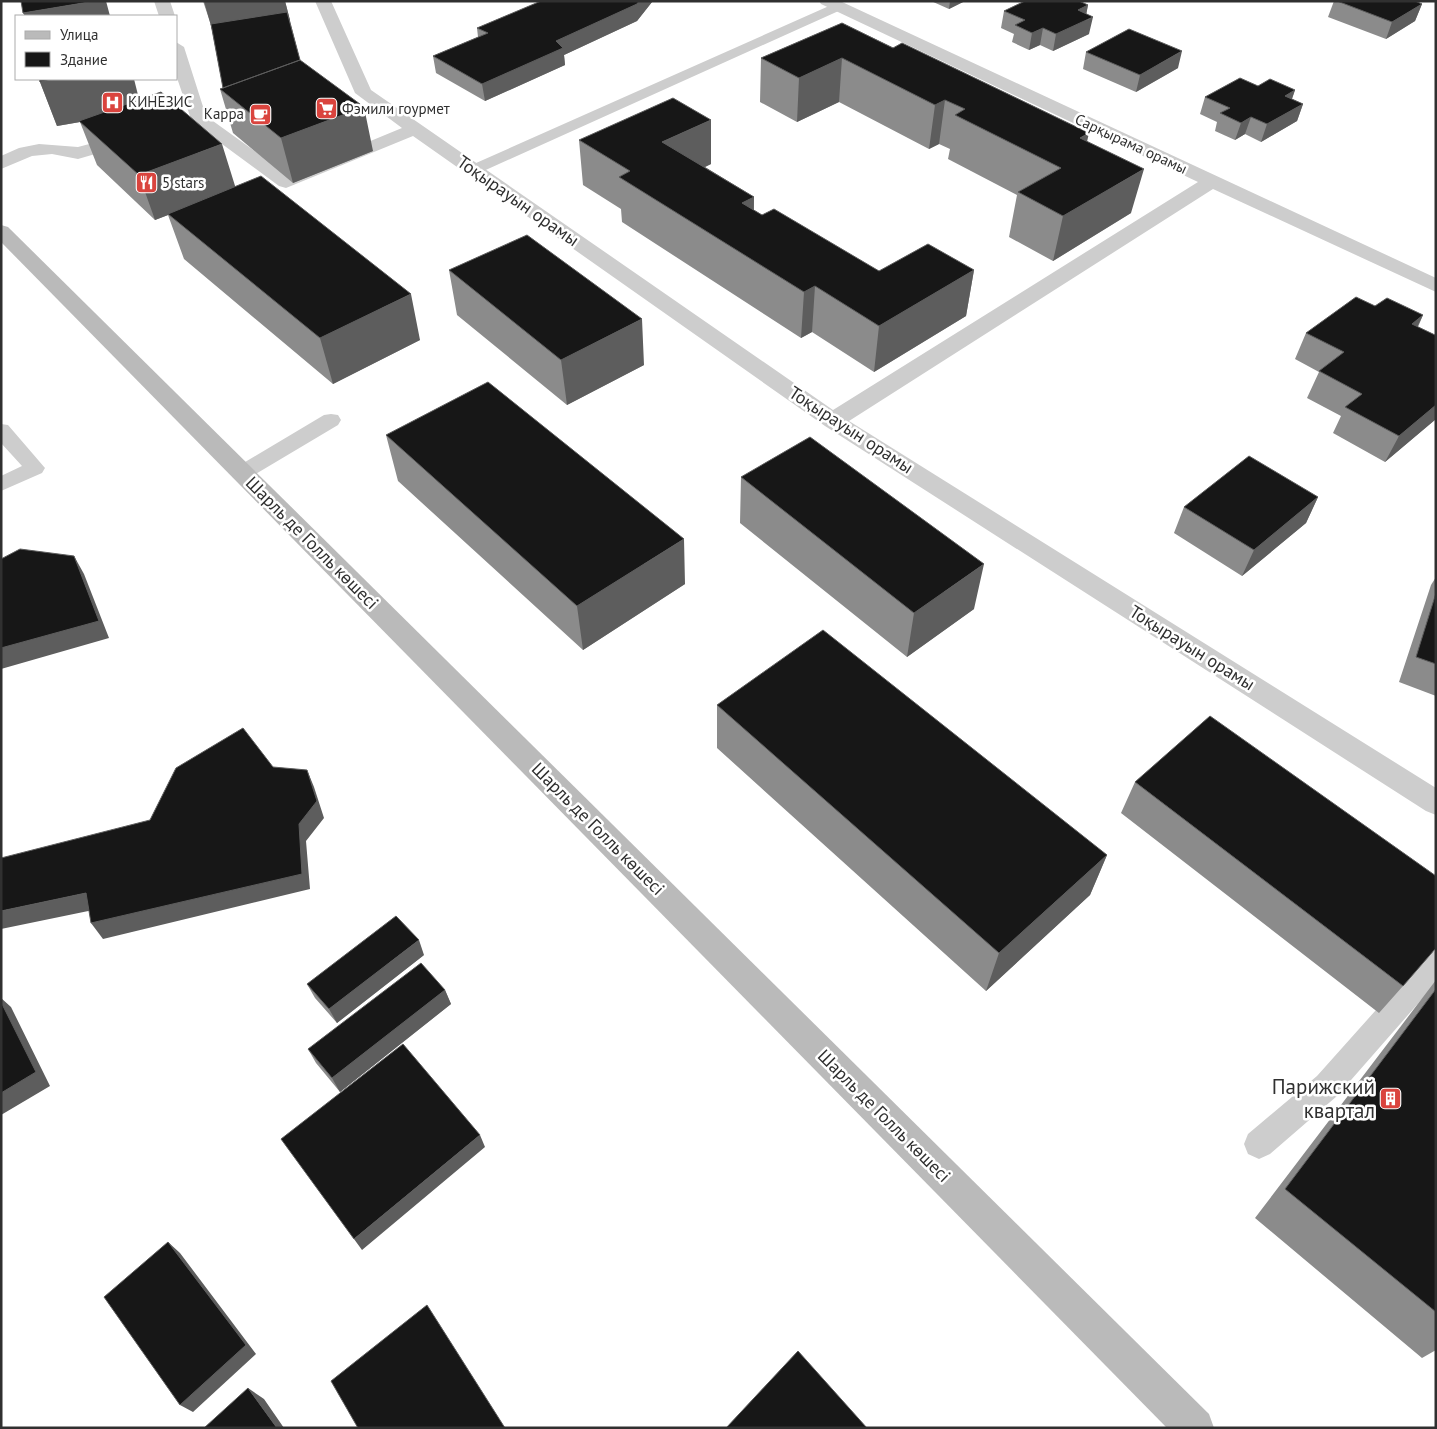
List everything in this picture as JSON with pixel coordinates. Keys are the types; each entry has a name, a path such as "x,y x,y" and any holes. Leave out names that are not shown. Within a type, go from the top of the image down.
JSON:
{"street":[{"path":"162,1 167,15"},
{"name":"Тоқырауын орамы","path":"323,1 364,93 833,421 1436,803"},
{"name":"Сарқырама орамы","path":"833,4 1436,286"},
{"path":"178,53 198,118 286,182 414,128"},
{"path":"179,123 198,118"},
{"path":"1,164 9,158 30,150 54,148 67,154 80,153 143,134"},
{"path":"833,421 1212,182"},
{"name":"Шарль де Голль көшесі","path":"1,231 1195,1428"}],"lane":[{"path":"473,170 833,4"},
{"path":"242,473 332,420"},
{"path":"1,430 35,468 1,484"},
{"path":"1258,1144 1327,1086 1436,963"}],"building":[{"path":"21,1 95,1 23,13"},
{"path":"541,1 639,1 637,4 556,41 563,48 482,84 433,56 488,33 477,28"},
{"path":"1025,1 1079,1 1088,5 1078,10 1093,17 1056,34 1043,28 1032,33 1015,25 1025,20 1004,11"},
{"path":"1337,1 1415,1 1422,4 1392,22"},
{"path":"287,12 300,60 223,88 211,24"},
{"path":"842,23 893,48 902,43 1089,133 1080,138 1144,169 1063,216 1018,192 1061,168 955,115 965,109 945,100 935,105 842,58 799,78 761,58"},
{"path":"1129,29 1182,51 1140,75 1086,52"},
{"path":"300,60 364,107 281,138 220,89"},
{"path":"1240,78 1258,86 1270,79 1295,90 1285,96 1303,104 1267,124 1251,117 1241,123 1220,113 1230,108 1205,97"},
{"path":"161,92 222,144 139,175 79,121"},
{"path":"673,98 711,120 662,142 754,197 742,203 762,215 774,209 879,271 928,244 974,270 879,326 815,286 804,292 619,177 630,171 579,140"},
{"path":"261,176 411,294 320,338 168,214"},
{"path":"527,235 642,319 561,360 449,270"},
{"path":"1356,297 1375,306 1387,298 1423,315 1412,324 1436,335 1436,405 1399,436 1345,407 1362,394 1319,371 1344,352 1306,333"},
{"path":"488,382 684,539 577,606 386,435"},
{"path":"810,437 984,564 914,613 741,477"},
{"path":"1249,456 1318,497 1254,550 1184,507"},
{"path":"20,549 74,556 99,621 1,648 1,559"},
{"path":"1436,593 1436,664 1416,657"},
{"path":"823,630 1107,855 999,953 717,705"},
{"path":"1210,716 1436,876 1436,948 1403,986 1135,782"},
{"path":"243,728 273,767 307,770 317,801 299,824 302,874 91,923 86,893 1,911 1,858 150,820 176,768"},
{"path":"396,916 419,940 329,1009 307,984"},
{"path":"421,963 445,990 332,1078 308,1049"},
{"name":"Парижский квартал","path":"1436,989 1436,1312 1285,1189"},
{"path":"1,1002 36,1072 1,1093"},
{"path":"403,1044 480,1135 354,1239 281,1139"},
{"path":"168,1242 246,1345 180,1405 104,1297"},
{"path":"427,1305 505,1428 358,1428 331,1381"},
{"path":"798,1351 867,1428 726,1428"},
{"path":"248,1388 277,1428 204,1428"}],"place":[{"name":"КИНЕЗИС","path":"112,102"},
{"name":"Фэмили гоурмет","path":"326,109"},
{"name":"Карра","path":"260,114"},
{"name":"5 stars","path":"146,183"},
{"name":"Парижский квартал","path":"1391,1099"}]}
